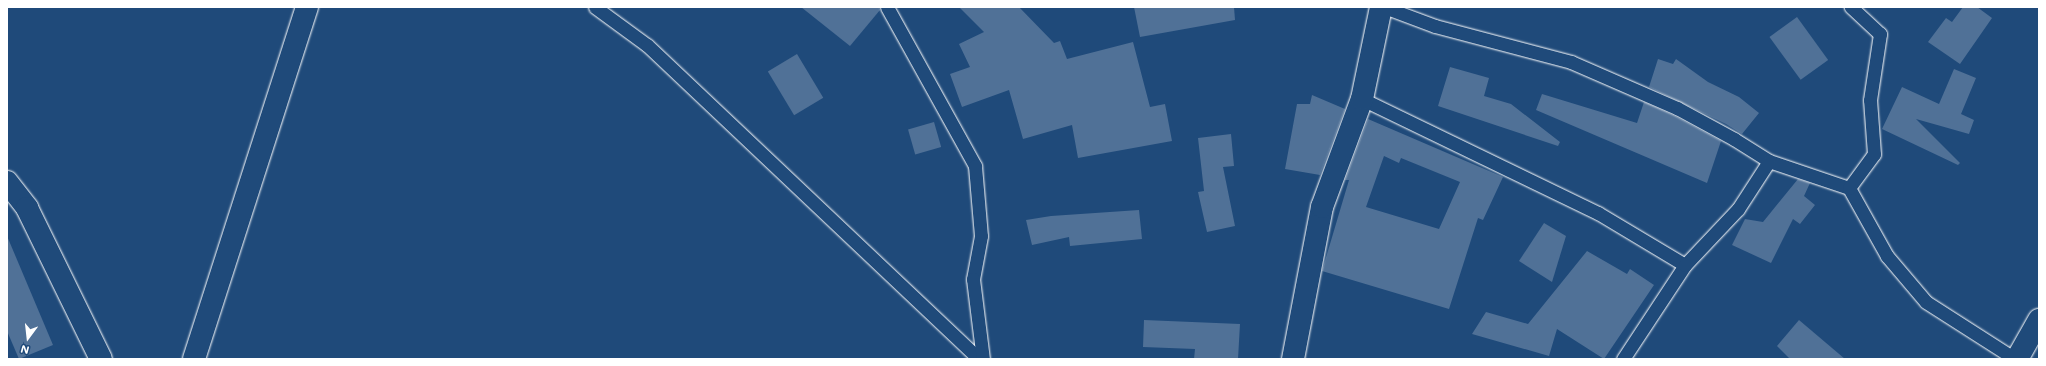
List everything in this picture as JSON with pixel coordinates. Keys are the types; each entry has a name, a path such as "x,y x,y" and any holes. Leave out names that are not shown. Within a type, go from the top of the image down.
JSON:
{"street":[{"path":"194,359 307,7"},
{"path":"1293,359 1322,207 1362,99 1382,7"},
{"path":"7,182 27,208 101,359"},
{"path":"2016,359 2039,320"}],"lane":[{"path":"595,7 647,45 979,359"},
{"path":"887,7 975,166 981,236 973,279 983,359"},
{"path":"1382,7 1435,26 1578,65 1677,108 1734,139 1769,161 1850,188 1887,256 1926,302 2016,359"},
{"path":"1850,188 1874,154 1870,100 1880,34 1851,7"},
{"path":"1362,99 1598,213 1685,265"},
{"path":"1623,359 1685,265 1738,210 1769,161"}],"building":[{"path":"801,7 879,7 880,10 850,46"},
{"path":"959,7 1019,7 1054,43 1060,41 1067,59 1133,42 1150,107 1165,104 1172,141 1078,158 1072,125 1023,139 1009,90 962,107 950,74 970,67 959,44 984,32"},
{"path":"1134,7 1234,7 1235,20 1140,37"},
{"path":"1963,7 1977,7 1992,18 1960,64 1928,42 1946,18 1952,22"},
{"path":"1797,17 1828,60 1801,80 1769,37"},
{"path":"797,54 823,98 794,115 768,72"},
{"path":"1658,59 1673,64 1676,59 1708,82 1739,97 1759,113 1742,134 1726,124 1649,87"},
{"path":"1450,67 1489,78 1484,96 1511,104 1560,142 1558,146 1438,106"},
{"path":"1954,69 1976,78 1961,114 1974,120 1969,134 1916,119 1960,163 1958,165 1882,129 1902,87 1939,104"},
{"path":"1542,94 1637,123 1644,102 1673,115 1721,141 1707,183 1536,110"},
{"path":"1312,95 1345,109 1320,175 1285,169 1297,104 1310,104"},
{"path":"1368,119 1503,177 1483,220 1478,218 1449,309 1322,271 1349,180 1345,180","holes":["1384,156 1399,163 1401,158 1460,182 1439,229 1366,207"]},
{"path":"934,122 941,147 915,154 908,129"},
{"path":"1231,134 1234,166 1223,167 1235,226 1207,232 1198,192 1204,191 1198,138"},
{"path":"1798,179 1810,183 1804,196 1815,205 1800,224 1793,219 1771,263 1732,245 1745,219 1763,222"},
{"path":"1139,210 1142,239 1070,246 1069,237 1032,245 1026,220 1051,216"},
{"path":"1544,223 1566,236 1552,282 1519,261"},
{"path":"7,236 53,345 19,359 7,331"},
{"path":"1587,251 1627,274 1630,269 1654,285 1604,359 1557,329 1549,356 1472,334 1486,312 1528,324"},
{"path":"1144,320 1240,324 1238,359 1194,359 1195,349 1143,347"},
{"path":"1799,320 1845,359 1790,359 1777,346"}]}
